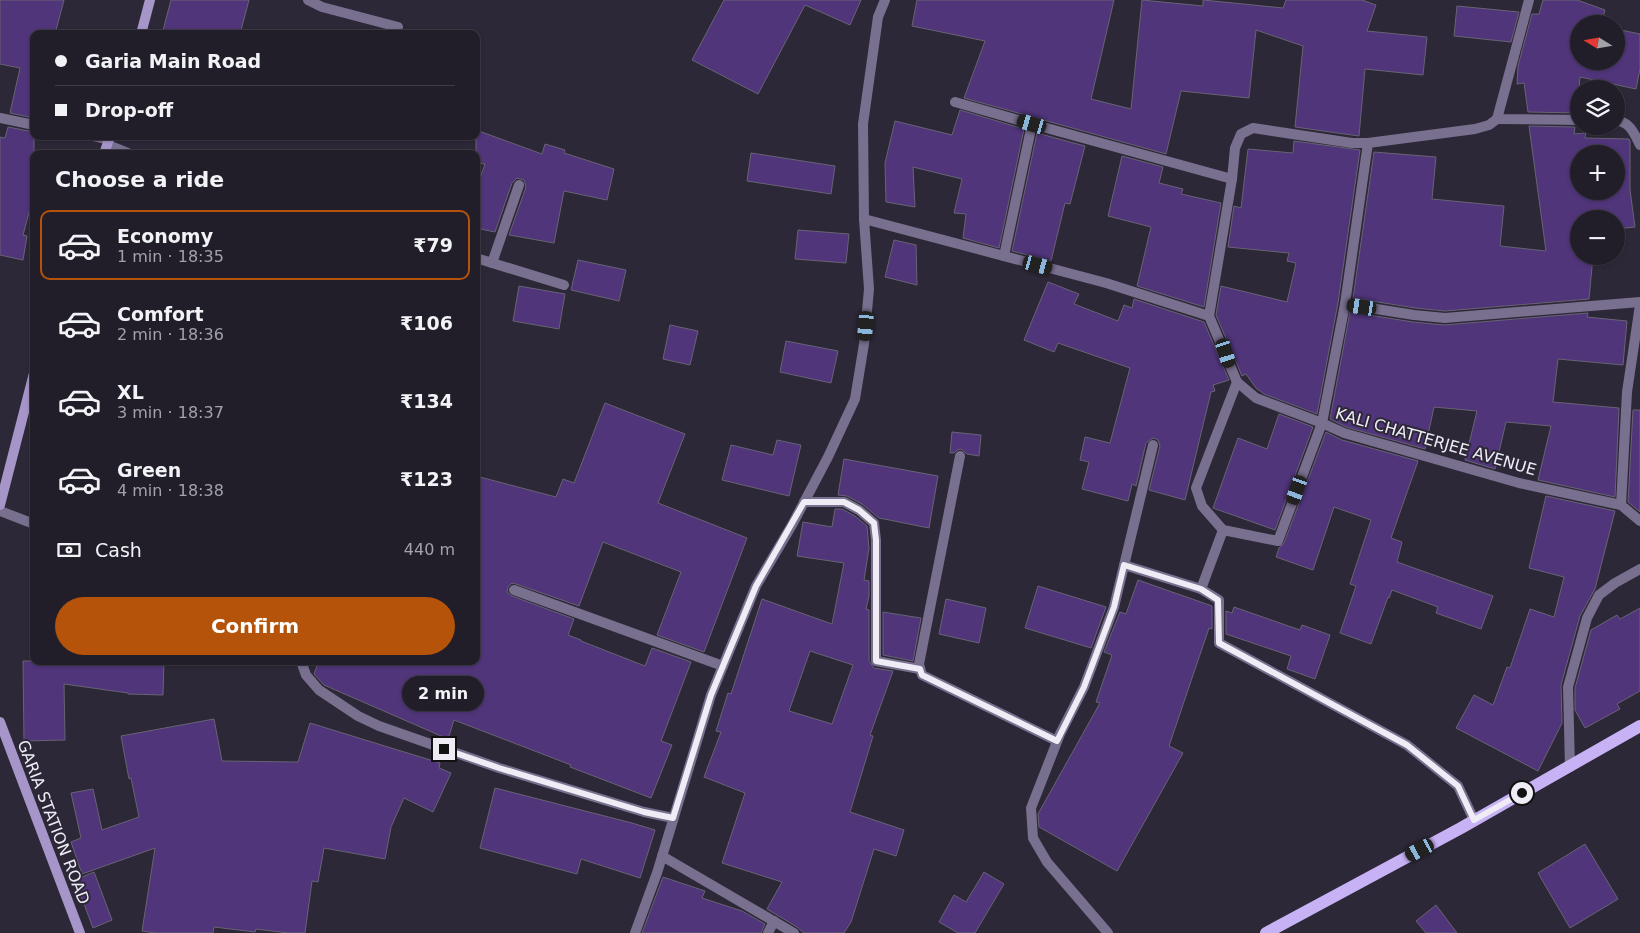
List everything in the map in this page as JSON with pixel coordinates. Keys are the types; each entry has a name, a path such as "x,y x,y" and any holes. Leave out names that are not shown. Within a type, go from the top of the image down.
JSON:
{"main road":[{"path":"142,30 150,0"},
{"path":"0,505 30,389"},
{"name":"GARIA STATION ROAD","path":"0,722 80,933"},
{"path":"1266,933 1570,767 1640,726"}],"street":[{"path":"308,0 330,10 398,27"},
{"path":"635,933 662,856 711,695 756,586 828,457 855,399 864,344 869,289 864,219 863,124 878,17 885,0"},
{"path":"1497,119 1529,0"},
{"path":"955,102 1232,180"},
{"path":"0,118 30,123"},
{"path":"864,219 1106,283 1209,316 1236,148 1241,134 1253,128 1352,143 1368,143 1475,129 1488,125 1497,119 1570,120"},
{"path":"1625,123 1633,130 1640,145"},
{"path":"1004,256 1032,124"},
{"path":"1238,382 1196,488 1202,506 1224,530 1278,541 1322,423 1345,304 1368,143"},
{"path":"108,144 121,150"},
{"path":"492,263 518,185"},
{"path":"480,259 564,285"},
{"path":"1345,304 1445,318 1640,304 1627,392 1621,505"},
{"name":"KALI CHATTERJEE AVENUE","path":"1209,316 1238,382 1256,398 1322,423 1344,434 1519,483 1621,505 1640,521"},
{"path":"1108,933 1047,862 1034,838 1030,808 1057,741 1084,687 1114,607 1153,445"},
{"path":"960,456 919,664 922,675 1057,741"},
{"path":"804,502 844,502 859,510 874,523 876,540 876,661 920,669"},
{"path":"0,511 30,522"},
{"path":"1201,589 1224,530"},
{"path":"1124,565 1201,589 1218,600 1219,643 1407,745 1458,786 1474,820"},
{"path":"1570,767 1568,687 1587,618 1599,595 1614,583 1640,569"},
{"path":"514,590 723,666"},
{"path":"302,665 306,675 319,690 358,716 379,726 499,768 644,812 673,818"},
{"path":"662,856 794,933"},
{"path":"768,933 774,921"}],"building":[{"path":"0,0 64,0 56,30 30,30 30,117 10,113 20,68 0,64"},
{"path":"171,0 249,0 241,30 163,30"},
{"path":"724,0 861,0 850,25 805,5 758,94 692,60"},
{"path":"917,0 1114,0 1091,99 1131,109 1142,0 1203,6 1203,0 1283,8 1286,0 1362,0 1376,5 1367,31 1427,37 1423,75 1365,69 1359,136 1295,127 1303,46 1256,30 1249,98 1181,91 1166,154 964,98 985,41 912,26"},
{"path":"1543,0 1577,0 1605,10 1604,15 1570,15 1570,70 1625,70 1625,31 1640,34 1640,69 1636,89 1625,87 1625,80 1594,80 1580,77 1580,80 1570,80 1570,113 1528,112 1524,83 1517,84 1518,66 1532,14 1539,14"},
{"path":"1457,6 1519,12 1511,42 1454,36"},
{"path":"960,110 1024,129 999,248 963,238 966,214 954,213 962,179 913,167 915,207 886,202 885,163 895,121 952,135"},
{"path":"1529,126 1570,127 1570,135 1586,135 1585,138 1629,139 1630,190 1635,227 1625,228 1625,210 1570,210 1570,265 1592,265 1589,299 1445,311 1353,298 1374,152 1436,157 1432,199 1504,206 1500,246 1546,251"},
{"path":"8,127 30,131 30,140 34,140 34,150 30,150 30,209 23,235 27,236 23,260 0,255 0,137 5,138"},
{"path":"480,131 542,154 545,144 565,150 564,153 614,169 607,200 564,191 554,243 509,235 526,187 524,180 517,178 512,183 495,232 480,229 480,178 485,164 480,163 480,150 476,150 476,140 480,140"},
{"path":"1037,133 1085,146 1070,204 1065,203 1051,261 1012,251"},
{"path":"1294,141 1360,150 1338,303 1317,414 1264,394 1256,388 1246,374 1242,376 1216,315 1221,286 1287,302 1296,263 1287,261 1289,253 1228,247 1234,206 1241,208 1248,149 1293,153"},
{"path":"751,153 835,166 831,194 747,181"},
{"path":"1122,156 1163,167 1159,183 1183,189 1181,194 1221,203 1204,307 1137,286 1151,227 1108,216"},
{"path":"798,230 849,234 846,263 795,259"},
{"path":"894,240 916,245 917,285 885,277"},
{"path":"578,260 626,270 619,301 571,290"},
{"path":"1048,282 1079,294 1074,304 1118,321 1124,305 1132,308 1134,299 1204,322 1229,380 1213,385 1215,391 1211,392 1185,500 1149,490 1160,446 1158,440 1154,438 1146,443 1136,486 1132,484 1128,501 1082,489 1089,462 1080,460 1085,437 1110,443 1130,368 1058,343 1054,352 1024,340"},
{"path":"519,286 565,294 559,329 513,321"},
{"path":"1350,312 1444,325 1588,313 1587,317 1627,321 1623,365 1558,359 1553,402 1619,408 1615,497 1538,480 1551,426 1506,422 1495,469 1465,460 1477,411 1434,407 1425,449 1346,427 1330,419"},
{"path":"670,325 698,331 690,365 663,359"},
{"path":"786,341 838,351 831,383 780,372"},
{"path":"605,403 685,434 658,503 747,538 704,652 657,635 681,572 603,542 579,606 516,584 512,583 508,587 507,592 512,596 574,619 568,635 581,641 645,666 652,648 691,662 661,741 672,745 651,798 454,720 448,739 324,685 314,674 317,665 480,665 480,477 556,497 563,479 574,483"},
{"path":"1633,410 1640,410 1640,512 1628,502"},
{"path":"1279,414 1313,427 1275,530 1213,508 1238,438 1267,449"},
{"path":"952,432 981,435 979,456 967,454 961,449 950,453"},
{"path":"1326,432 1342,440 1418,461 1391,538 1402,542 1397,562 1493,596 1481,629 1436,613 1438,607 1392,590 1371,644 1340,633 1356,586 1350,584 1371,520 1334,507 1313,570 1276,557 1279,548 1284,543"},
{"path":"777,440 801,445 789,496 722,480 731,445 773,455"},
{"path":"844,459 938,476 929,528 879,518 862,504 847,496 838,495"},
{"path":"1546,496 1615,511 1595,589 1580,616 1561,685 1562,723 1538,771 1456,728 1474,695 1493,705 1507,667 1510,668 1530,609 1554,617 1564,577 1529,568"},
{"path":"835,509 842,509 855,516 867,526 869,548 864,580 869,581 869,596 866,609 869,610 869,661 874,668 893,671 870,735 873,736 850,812 904,830 896,856 874,849 851,922 844,933 804,933 767,909 782,882 722,863 745,793 704,777 721,732 716,731 728,693 731,694 762,599 832,624 844,563 797,556 803,522 832,527","holes":["810,651 853,665 832,724 789,711"]},
{"path":"1138,580 1212,606 1212,629 1209,628 1169,746 1183,753 1117,871 1039,827 1038,814 1100,703 1096,702 1112,655 1104,652 1120,612 1126,614"},
{"path":"1038,586 1106,607 1091,648 1025,628"},
{"path":"946,599 986,608 979,643 939,634"},
{"path":"1234,607 1300,630 1302,625 1330,635 1315,679 1287,669 1291,656 1226,634 1226,611 1232,613"},
{"path":"1640,608 1640,691 1617,704 1620,709 1585,728 1575,710 1575,688 1591,630 1617,615 1620,619"},
{"path":"883,612 921,618 913,661 883,655"},
{"path":"23,661 30,661 30,665 164,665 163,695 128,694 64,684 65,740 24,741"},
{"path":"214,719 222,761 298,762 310,723 440,763 439,768 451,773 433,812 404,798 391,827 385,859 324,848 318,882 312,881 305,933 256,929 255,932 214,927 213,933 155,933 142,931 155,848 82,874 71,842 81,838 71,793 93,789 102,830 139,817 131,778 129,779 121,736"},
{"path":"495,788 655,830 640,878 581,859 577,874 480,848"},
{"path":"1585,844 1618,899 1570,928 1538,873"},
{"path":"94,872 112,920 93,928 75,880"},
{"path":"984,872 1004,884 975,933 958,933 939,922 954,895 966,902"},
{"path":"663,877 705,891 702,898 742,911 765,924 761,933 642,933"},
{"path":"1436,905 1457,933 1426,933 1416,921"}],"route":[{"path":"444,749 499,768 644,812 673,818 711,695 756,586 804,502 844,502 859,510 874,523 876,540 876,661 920,669 922,675 958,694 1057,741 1084,687 1114,607 1124,565 1201,589 1218,600 1219,643 1407,745 1458,786 1474,820 1522,793"}]}
